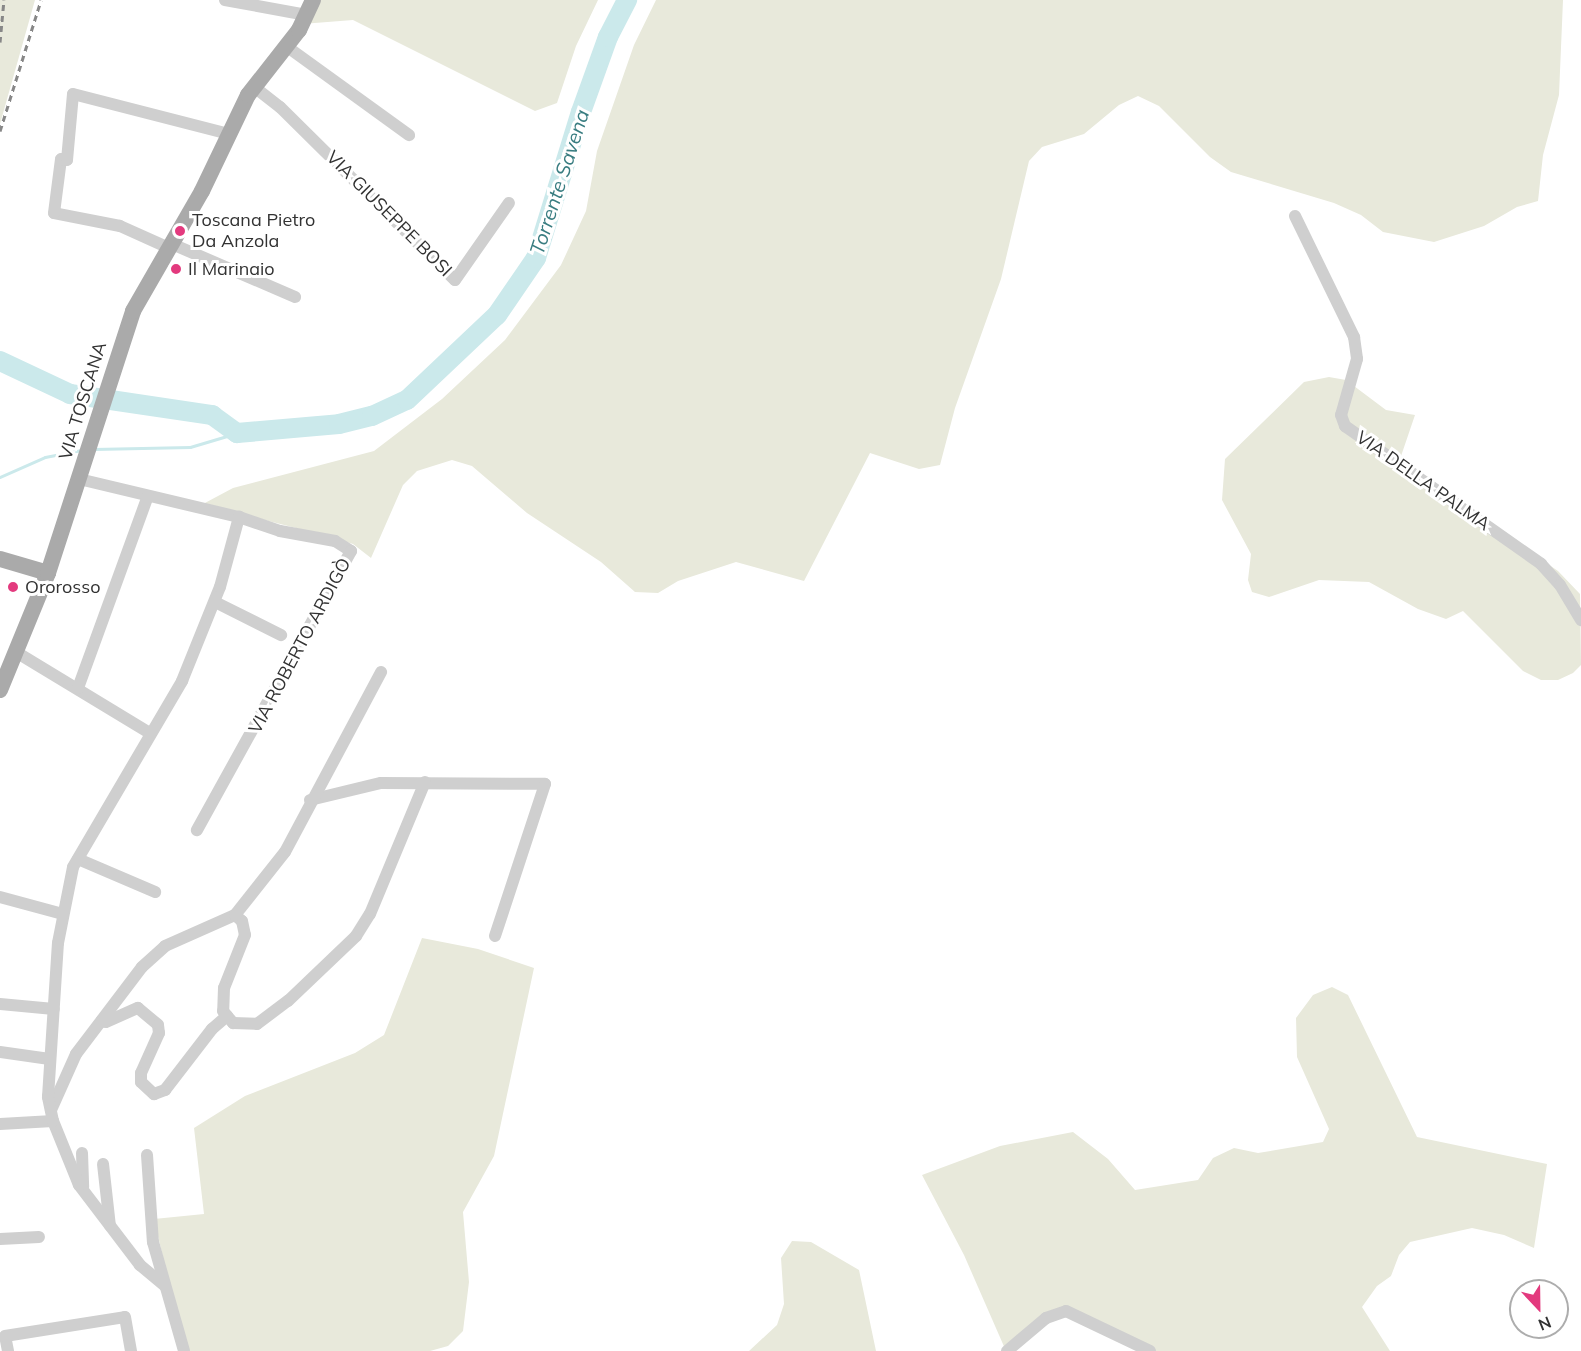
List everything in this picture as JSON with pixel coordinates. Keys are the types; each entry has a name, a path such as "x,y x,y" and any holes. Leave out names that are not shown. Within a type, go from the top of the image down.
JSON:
{"main road":[{"name":"VIA TOSCANA","path":"0,690 48,573 125,332 254,86 286,46 310,8"},
{"path":"0,559 48,573"}],"street":[{"path":"225,0 310,8"},
{"path":"286,46 409,135"},
{"name":"VIA GIUSEPPE BOSI","path":"254,86 280,107 455,280 509,202"},
{"path":"229,134 73,94 67,158 61,159 54,213 120,226 296,297"},
{"name":"VIA DELLA PALMA","path":"1295,216 1354,337 1357,359 1341,415 1345,426 1541,564 1560,585 1581,620"},
{"name":"VIA ROBERTO ARDIGÒ","path":"82,471 148,496 239,517 280,531 335,541 351,551 197,830"},
{"path":"78,688 148,496"},
{"path":"165,1286 140,1265 83,1191 52,1115 50,1059 63,914 78,860 182,681 215,602 239,517"},
{"path":"215,602 281,634"},
{"path":"16,651 150,733"},
{"path":"52,1115 76,1054 142,967 165,946 235,915 285,852 310,800 381,672"},
{"path":"310,800 381,783 545,784 495,936"},
{"path":"235,915 242,921 245,935 224,988 221,1003 233,1023 257,1024 288,1001 356,936 370,914 425,783"},
{"path":"78,860 155,892"},
{"path":"0,897 63,914"},
{"path":"0,1004 54,1009"},
{"path":"102,1020 106,1022 138,1008 158,1026 159,1033 141,1073 141,1082 154,1094 165,1090 212,1029 227,1016"},
{"path":"0,1052 50,1059"},
{"path":"0,1124 52,1115"},
{"path":"82,1153 83,1191"},
{"path":"147,1155 153,1242 184,1351"},
{"path":"103,1164 111,1227"},
{"path":"0,1239 39,1237"},
{"path":"1007,1351 1046,1318 1066,1311 1150,1351"},
{"path":"8,1351 5,1336 125,1317 131,1351"}],"shaded area":[{"path":"0,0 35,0 0,124"},
{"path":"313,0 598,0 576,46 557,103 535,111 353,20 302,24"},
{"path":"656,0 1563,0 1559,95 1543,155 1538,201 1517,207 1484,226 1434,242 1383,232 1361,215 1334,203 1231,172 1210,157 1159,106 1138,96 1119,105 1084,134 1042,147 1029,161 1001,279 955,408 940,465 919,469 870,453 804,581 736,562 678,581 658,593 635,592 601,562 527,513 472,466 452,460 417,471 403,485 371,558 353,544 203,504 233,488 374,451 442,399 505,340 561,265 586,211 597,151 634,45"},
{"path":"1329,377 1346,380 1386,410 1415,415 1399,462 1558,571 1580,594 1581,665 1573,673 1558,680 1541,680 1523,671 1463,611 1446,619 1418,609 1369,582 1319,580 1269,597 1252,592 1248,580 1251,554 1222,500 1225,459 1304,382"},
{"path":"422,938 478,949 534,968 494,1156 463,1212 469,1282 463,1331 448,1346 430,1351 185,1351 154,1219 204,1214 194,1128 245,1096 355,1053 384,1035"},
{"path":"1332,987 1348,995 1417,1137 1547,1164 1534,1248 1504,1235 1472,1228 1410,1242 1399,1255 1391,1276 1377,1286 1362,1307 1390,1351 1147,1351 1062,1315 1047,1316 1006,1351 964,1255 922,1175 1000,1146 1073,1132 1108,1159 1135,1190 1198,1180 1213,1158 1234,1148 1258,1153 1323,1142 1329,1129 1297,1057 1296,1018 1313,995"},
{"path":"792,1241 811,1242 859,1270 876,1351 749,1351 777,1325 784,1304 781,1258"}],"waterway":[{"name":"Torrente Savena","path":"0,361 70,394 212,415 237,433 339,424 372,416 407,400 497,315 536,258 581,112 608,37 627,0"},
{"path":"94,449 190,447 237,433"},
{"path":"0,477 45,457 81,450"}],"railway":[{"path":"0,42 4,0"},
{"path":"0,131 41,0"}],"place":[{"name":"Toscana Pietro Da Anzola","path":"180,231"},
{"name":"Il Marinaio","path":"176,269"},
{"name":"Ororosso","path":"13,587"}]}
